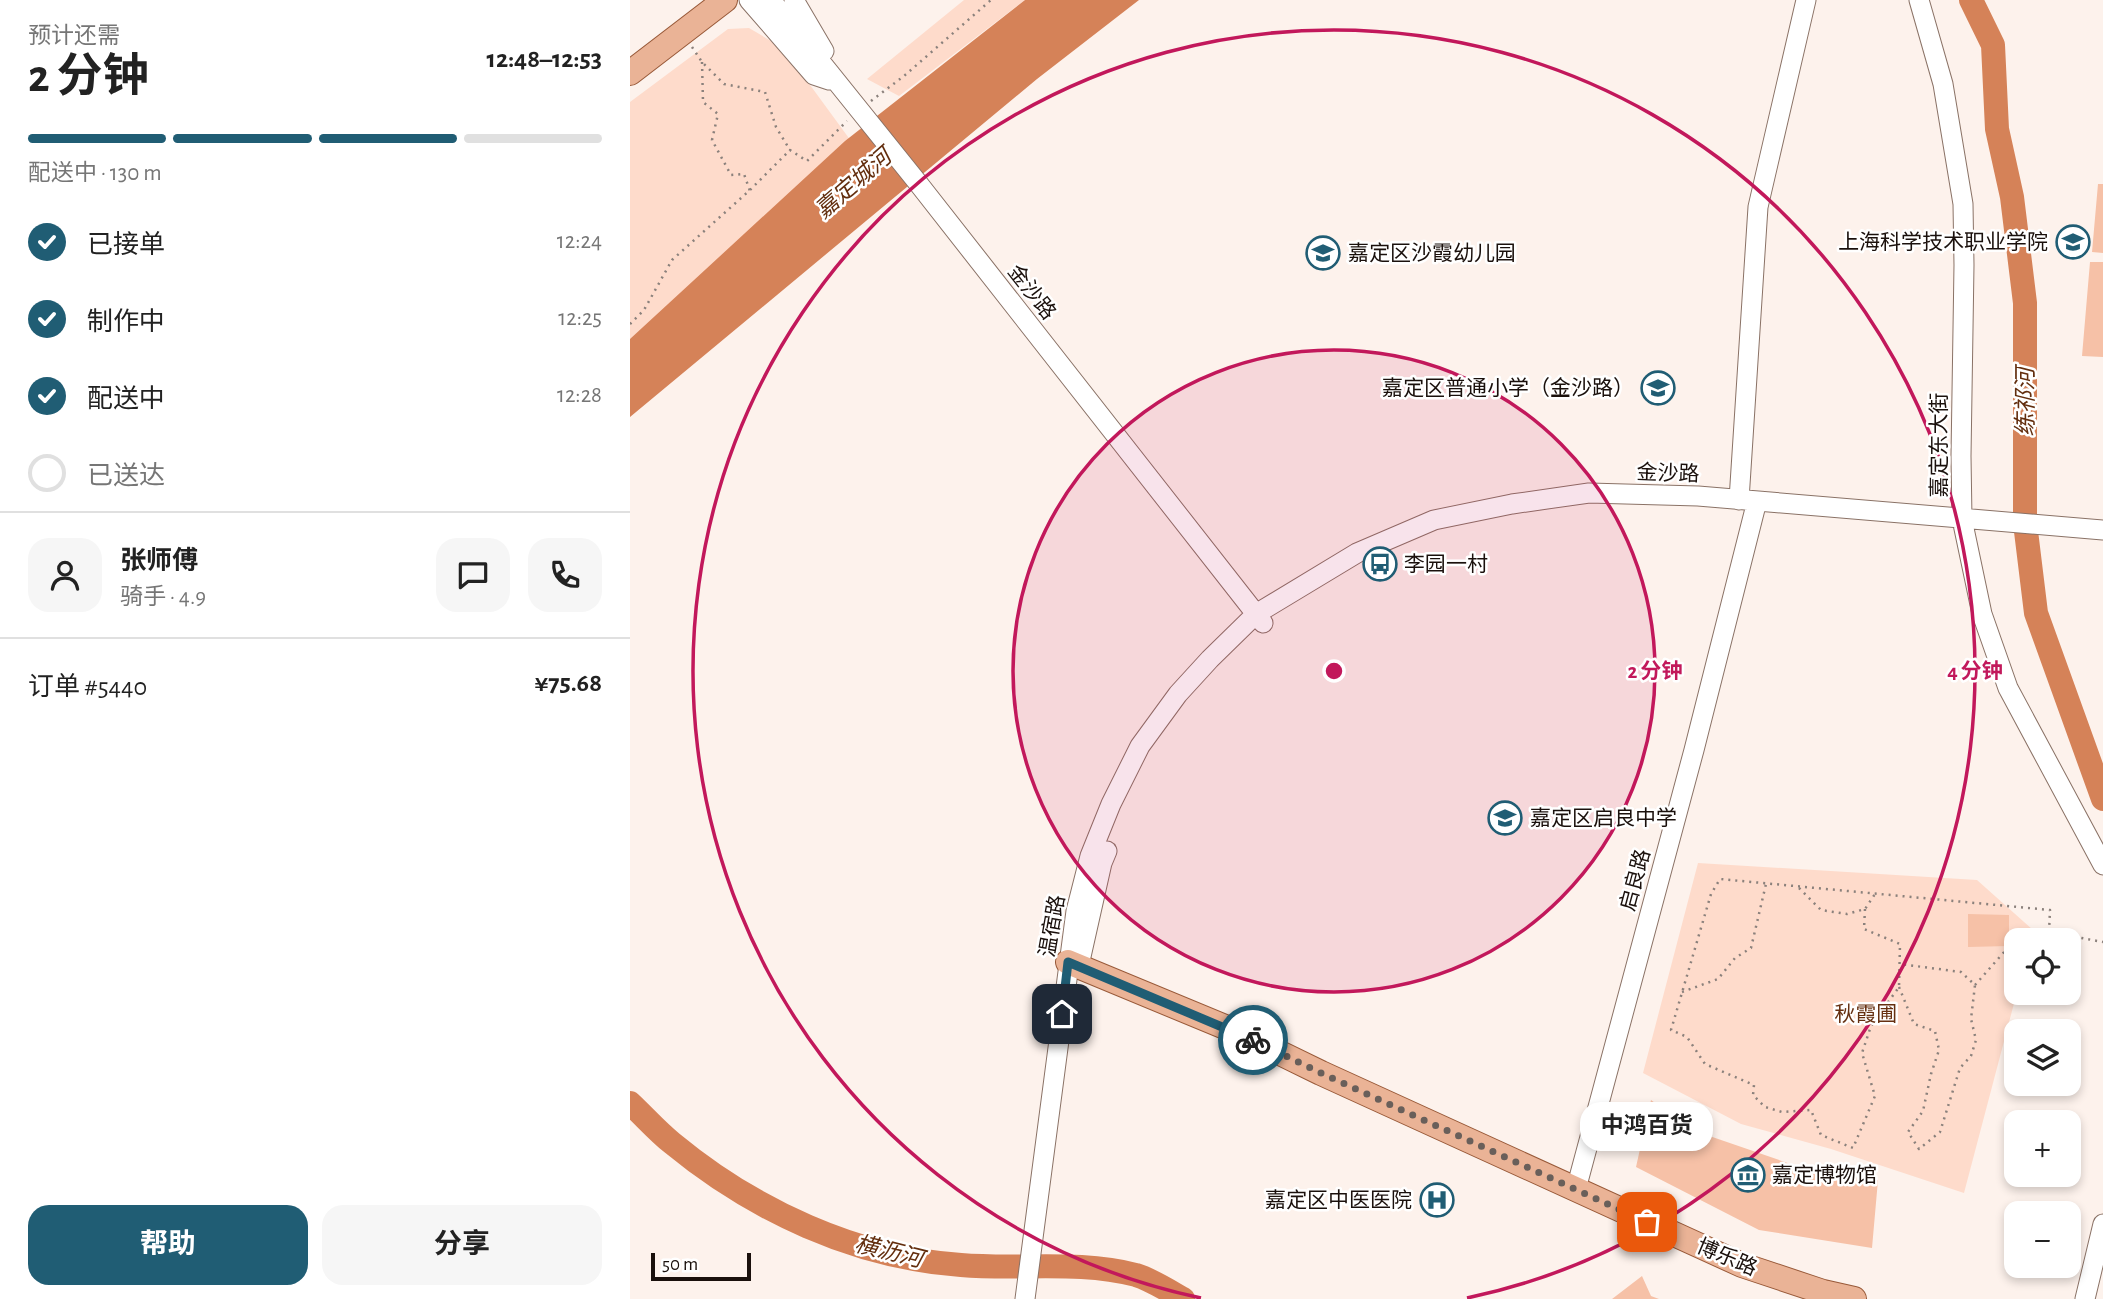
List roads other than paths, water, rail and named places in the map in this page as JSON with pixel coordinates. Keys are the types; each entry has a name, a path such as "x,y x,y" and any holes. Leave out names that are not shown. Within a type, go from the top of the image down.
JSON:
{"main road":[{"path":"630,55 705,0"},
{"path":"630,73 725,0"},
{"name":"博乐路","path":"1074,964 1237,1032 1742,1265 1834,1297"}],"street":[{"path":"749,0 814,75 839,84"},
{"name":"金沙路","path":"771,0 1260,619 1357,552 1434,520 1512,504 1588,493 1698,496 1964,525 2026,524 2103,530"},
{"path":"794,0 821,45 839,84"},
{"name":"启良路","path":"1576,1189 1690,764 1750,503 1758,207 1806,0"},
{"name":"嘉定东大街","path":"1919,0 1943,84 1963,204 1961,456 1964,525 1982,614 2008,688 2103,865"},
{"path":"1964,525 2103,542"},
{"path":"1032,1293 1074,964 1102,863 1143,765 1180,710 1260,619"},
{"path":"2085,1299 2103,1224"}],"water":[{"name":"嘉定城河","path":"1025,0 1139,0 1037,79 630,417 630,339 845,141"}],"waterway":[{"name":"练祁河","path":"1971,0 1993,45 1997,129 2012,197 2025,303 2025,523 2036,613 2103,799"},
{"name":"横沥河","path":"630,1103 672,1143 737,1189 771,1209 845,1241 883,1252 961,1265 1114,1270 1142,1277 1183,1299"}],"place":[{"name":"上海科学技术职业学院","path":"2073,242"},
{"name":"嘉定区沙霞幼儿园","path":"1323,253"},
{"name":"嘉定区普通小学（金沙路）","path":"1658,388"},
{"name":"李园一村","path":"1380,564"},
{"name":"嘉定区启良中学","path":"1505,818"},
{"name":"嘉定博物馆","path":"1748,1175"},
{"name":"嘉定区中医医院","path":"1437,1200"},
{"name":"中鸿百货","path":"1647,1222"}],"park label":[{"name":"秋霞圃","path":"1866,1014"}]}
